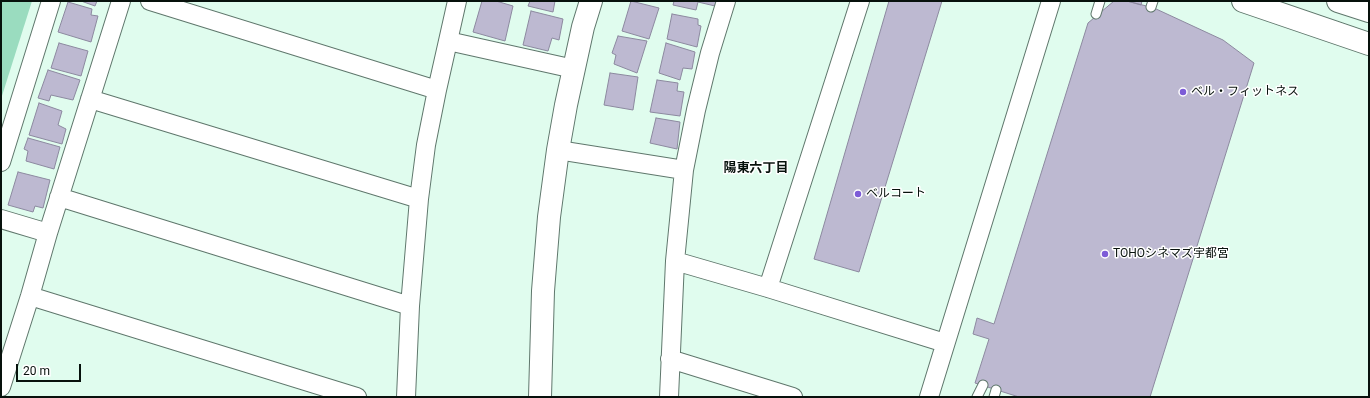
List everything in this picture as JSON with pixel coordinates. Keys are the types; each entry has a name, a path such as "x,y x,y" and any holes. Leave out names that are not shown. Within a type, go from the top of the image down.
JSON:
{"street":[{"path":"1,162 51,1"},
{"path":"1,387 121,1"},
{"path":"150,1 437,90"},
{"path":"406,397 410,306 419,199 426,145 457,1"},
{"path":"540,397 543,291 549,217 558,150 574,69 591,1"},
{"path":"669,397 675,261 684,170 696,110 710,53 726,1"},
{"path":"768,288 860,1"},
{"path":"929,397 1052,1"},
{"path":"1243,1 1369,44"},
{"path":"1338,1 1369,11"},
{"path":"448,41 574,69"},
{"path":"90,99 419,199"},
{"path":"558,150 684,170"},
{"path":"59,197 410,306"},
{"path":"1,219 48,233"},
{"path":"675,261 945,343"},
{"path":"30,296 357,397"},
{"path":"670,359 793,397"},
{"path":"1,395 7,397"}],"lane":[{"path":"1096,14 1100,1"},
{"path":"977,397 983,385"}],"green space":[{"path":"1,1 32,1 1,99"}],"building":[{"path":"81,1 97,1 95,6"},
{"path":"482,1 496,1 513,6 505,41 473,32"},
{"path":"530,1 555,1 553,12 528,6"},
{"path":"631,1 659,8 649,39 622,31"},
{"path":"674,1 716,1 715,6 698,2 696,10 673,5"},
{"name":"ベルコート","path":"889,1 942,1 859,272 814,259"},
{"name":"TOHOシネマズ宇都宮","path":"1114,1 1127,1 1154,8 1223,40 1254,63 1150,397 1019,397 975,383 989,339 973,334 977,318 994,324 1088,23"},
{"path":"1127,1 1142,1 1141,5"},
{"path":"68,2 92,9 91,15 98,16 91,42 58,32"},
{"path":"531,11 563,19 559,40 552,38 548,51 523,45"},
{"path":"672,14 698,19 698,25 701,26 697,47 667,39"},
{"path":"618,36 647,41 637,73 614,64 616,55 612,53"},
{"path":"59,43 88,51 81,76 51,68"},
{"path":"666,43 695,52 692,69 683,68 680,80 659,73"},
{"path":"48,70 80,80 73,100 51,95 49,101 38,98"},
{"path":"610,73 638,77 633,110 604,105"},
{"path":"657,80 678,83 677,91 684,92 680,116 650,112"},
{"path":"39,103 62,111 58,125 66,129 62,144 29,135"},
{"path":"656,118 680,122 677,149 650,143"},
{"path":"28,138 60,147 54,169 26,161 28,151 24,149"},
{"path":"18,172 50,180 43,208 35,206 33,212 8,205"}],"place":[{"name":"ベル・フィットネス","path":"1183,92"},
{"name":"ベルコート","path":"858,194"},
{"name":"TOHOシネマズ宇都宮","path":"1105,254"}],"district":[{"name":"陽東六丁目","path":"756,169"}]}
